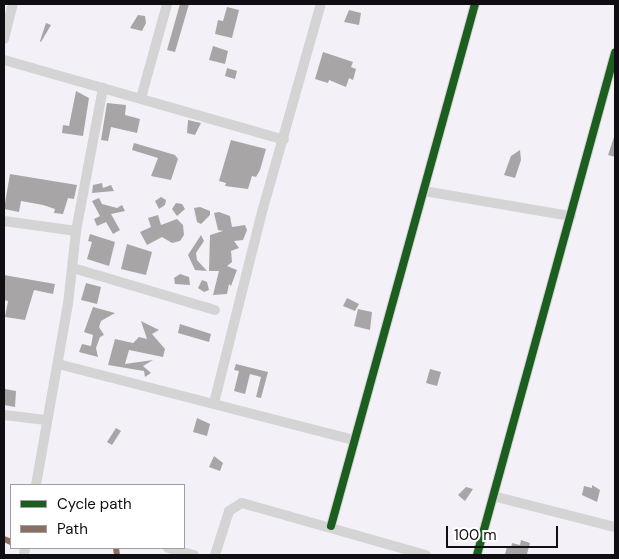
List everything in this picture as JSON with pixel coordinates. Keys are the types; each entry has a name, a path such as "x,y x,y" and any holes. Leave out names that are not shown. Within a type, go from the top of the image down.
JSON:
{"street":[{"path":"4,38 13,4"},
{"path":"141,98 167,4"},
{"path":"214,403 262,212 284,140 321,4"},
{"path":"331,526 475,4"},
{"path":"477,555 613,68 615,53"},
{"path":"4,60 284,140"},
{"path":"36,484 46,420 58,364 73,268 76,230 103,88"},
{"path":"424,191 571,216"},
{"path":"4,221 76,230"},
{"path":"73,268 215,310"},
{"path":"58,364 354,440"},
{"path":"4,415 46,420"},
{"path":"493,496 615,527"},
{"path":"215,555 229,511 242,503 331,526 426,555"},
{"path":"172,549 194,555"}],"building":[{"path":"180,4 189,4 175,52 167,50"},
{"path":"227,7 239,10 232,38 215,34 218,20 223,21"},
{"path":"349,10 361,13 359,25 344,22"},
{"path":"138,15 145,16 146,23 142,31 130,28"},
{"path":"46,23 51,25 41,42 40,41"},
{"path":"213,46 228,51 225,64 209,60"},
{"path":"323,52 353,62 351,67 356,69 353,80 349,78 346,87 329,80 328,83 315,79"},
{"path":"227,68 237,71 235,79 225,76"},
{"path":"76,91 89,98 83,136 62,133 63,125 69,126"},
{"path":"107,103 126,105 125,115 140,119 137,133 111,127 108,141 101,140"},
{"path":"188,120 201,123 195,135 187,133"},
{"path":"615,138 615,157 608,155"},
{"path":"231,140 266,149 260,170 256,177 252,176 248,189 225,186 226,183 219,181"},
{"path":"134,143 175,155 178,159 171,180 151,176 158,158 132,150"},
{"path":"520,150 521,160 515,178 504,175 511,156"},
{"path":"10,174 77,185 74,199 68,198 63,214 54,213 55,209 43,205 21,201 19,212 4,209"},
{"path":"102,183 103,188 111,185 114,191 92,193 93,185"},
{"path":"161,197 166,200 165,205 159,209 155,201"},
{"path":"99,198 102,204 117,208 122,205 125,211 111,214 120,230 113,234 106,222 97,226 94,219 100,216 92,201"},
{"path":"176,203 182,204 185,209 177,216 172,209"},
{"path":"200,207 210,211 210,215 201,224 197,222 194,208"},
{"path":"219,212 230,216 232,227 245,225 247,230 243,240 234,241 239,248 231,251 232,262 227,266 237,270 231,286 229,284 227,294 213,295 219,271 209,271 210,235 223,231 218,230 214,213"},
{"path":"158,215 161,225 177,219 183,225 184,235 180,241 172,243 162,237 147,245 140,232 151,227 148,218"},
{"path":"90,234 115,242 109,266 87,259 92,242 88,241"},
{"path":"201,235 204,241 196,253 197,260 207,271 195,270 188,255"},
{"path":"127,244 152,252 146,275 121,269"},
{"path":"180,274 189,277 190,285 175,284 174,278"},
{"path":"4,275 55,284 53,294 34,290 25,320 5,317 8,301 4,300"},
{"path":"202,280 207,282 209,290 204,292 198,288"},
{"path":"86,283 101,287 97,304 81,300"},
{"path":"347,298 359,304 355,311 343,306"},
{"path":"93,307 115,313 101,321 99,327 104,335 100,337 96,348 98,357 79,352 82,344 91,346 93,335 84,332"},
{"path":"358,309 372,312 370,330 354,326"},
{"path":"141,321 159,330 152,334 165,349 163,357 129,350 125,364 153,360 143,366 151,373 145,377 144,371 108,365 115,339 133,343 139,337 147,339"},
{"path":"180,324 211,334 209,342 178,333"},
{"path":"236,364 268,372 261,398 256,397 261,377 250,374 245,394 234,391 239,371 234,370"},
{"path":"430,369 441,372 437,386 426,383"},
{"path":"5,389 16,391 15,407 4,405"},
{"path":"197,418 210,424 207,436 193,432"},
{"path":"116,428 121,431 112,445 107,442"},
{"path":"214,456 223,463 220,471 209,467"},
{"path":"592,485 600,490 597,502 582,495 584,486 592,488"},
{"path":"466,487 473,489 465,501 458,495"},
{"path":"521,540 530,543 527,554 505,554 507,547 511,548 512,543 520,545"}],"marked path":[{"path":"4,539 10,542"},
{"path":"116,549 117,555"}],"cycle path":[{"path":"331,526 475,4"},
{"path":"477,555 615,53"}]}
